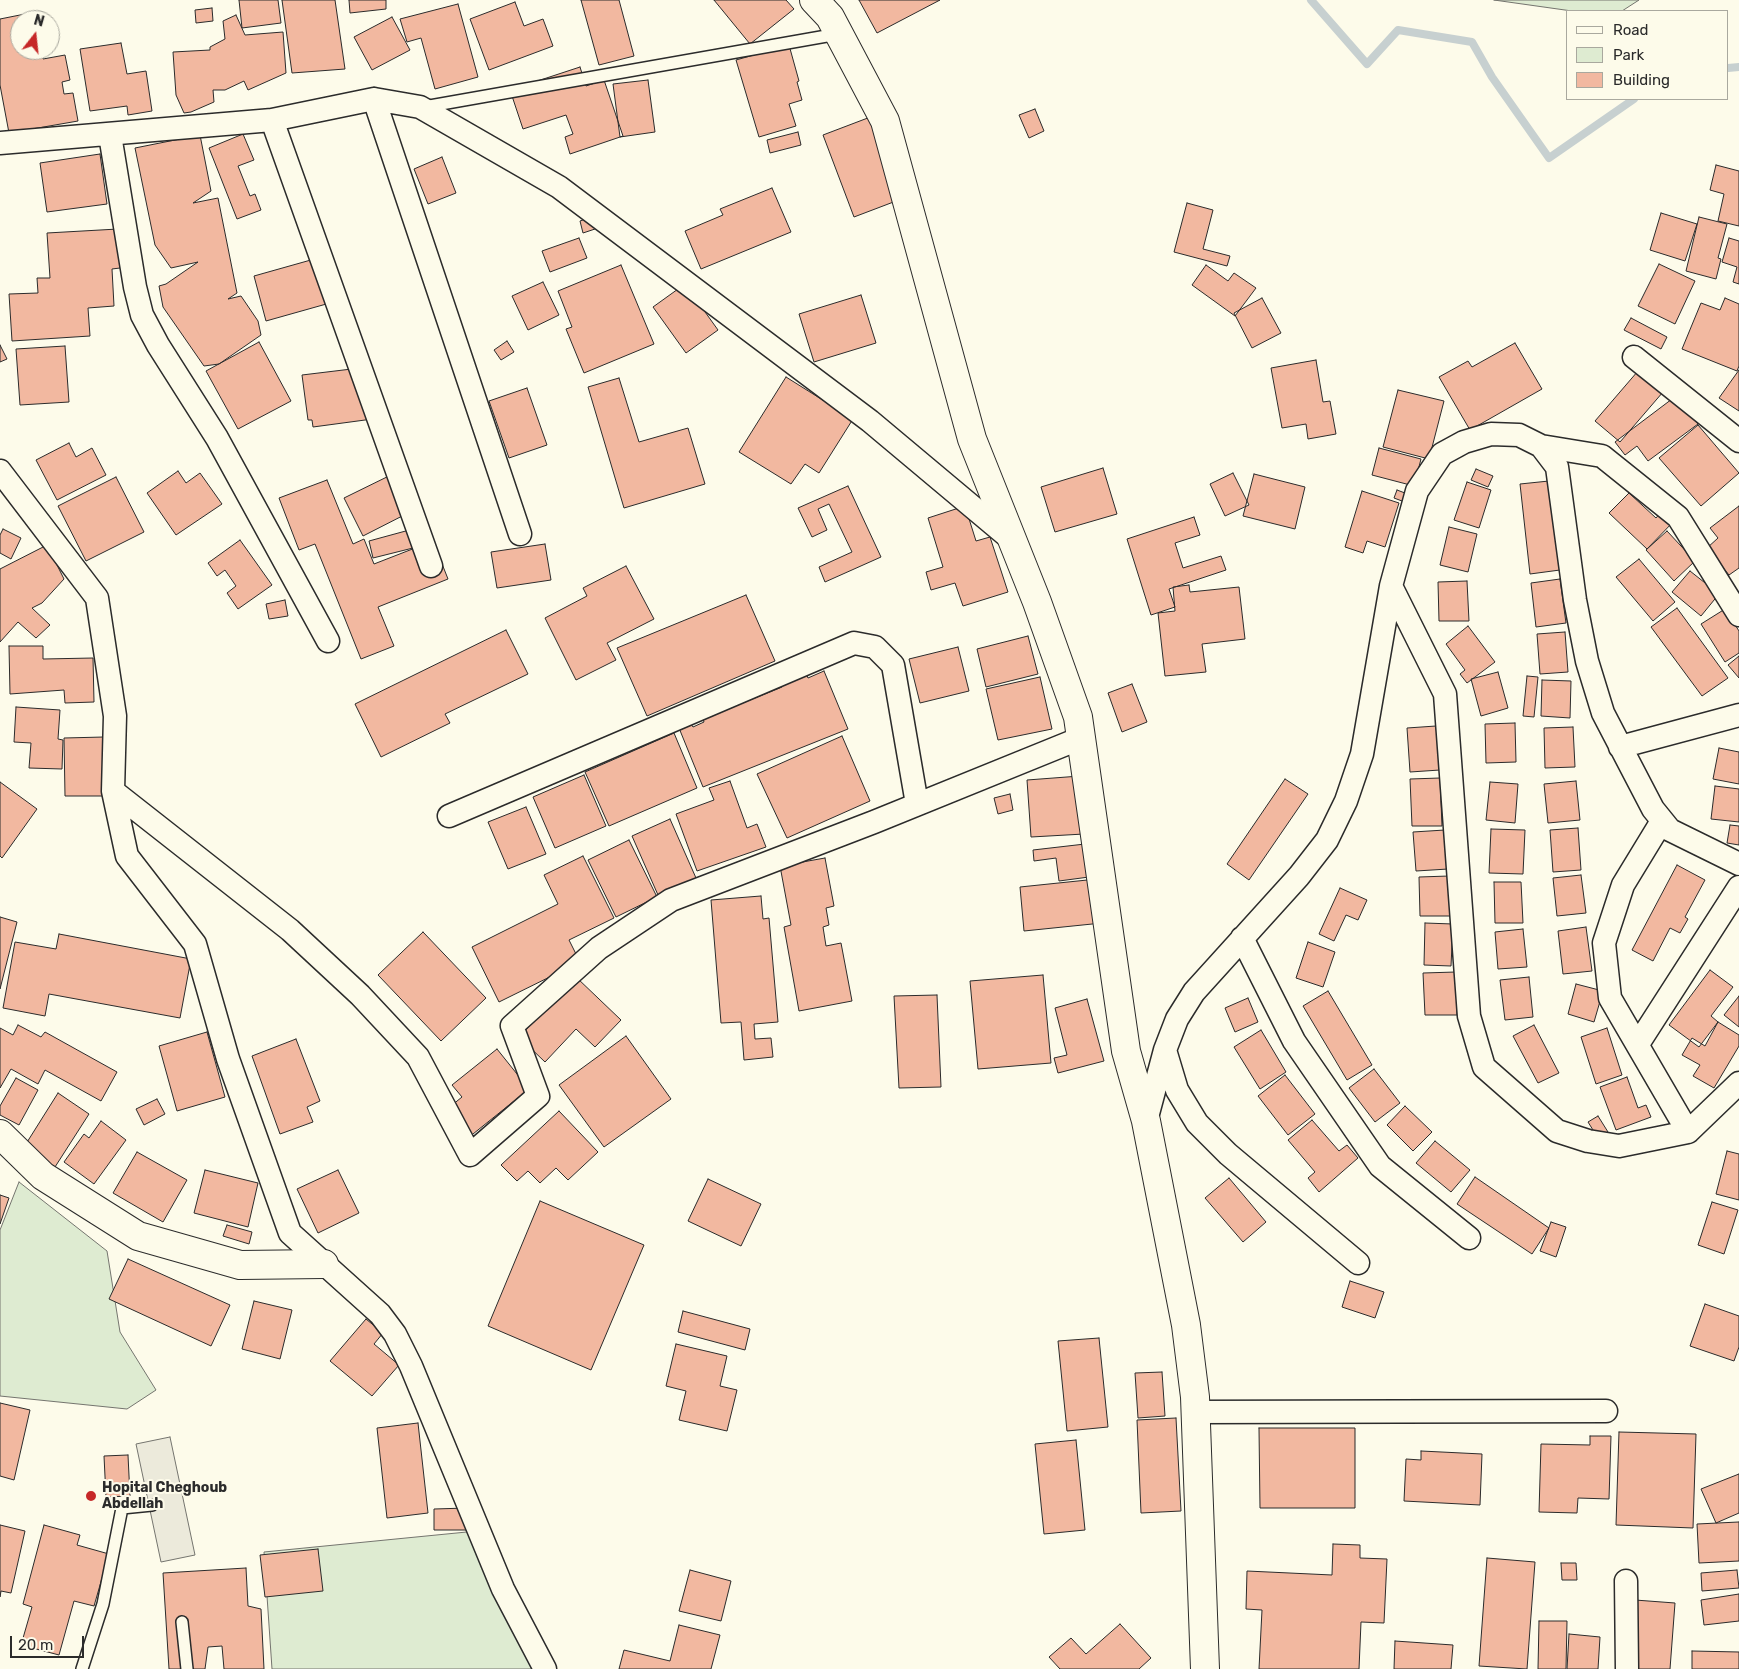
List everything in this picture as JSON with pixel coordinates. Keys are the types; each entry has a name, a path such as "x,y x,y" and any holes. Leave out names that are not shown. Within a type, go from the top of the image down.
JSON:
{"street":[{"path":"814,0 830,17 885,121 972,439 1078,717 1126,1051 1146,1121 1186,1324 1196,1412 1205,1669"},
{"path":"0,143 272,120 374,99 420,107 559,187 870,421 1012,540"},
{"path":"374,99 520,534"},
{"path":"272,120 431,566"},
{"path":"110,135 134,287 142,316 216,438 328,641"},
{"path":"1634,357 1739,441"},
{"path":"1146,1121 1165,1050 1178,1019 1194,992 1299,876 1327,840 1346,801 1362,754 1391,586 1417,492 1442,454 1464,442 1491,434 1519,436 1541,446 1602,456 1678,518 1739,614"},
{"path":"1541,446 1557,467 1575,600 1587,661 1603,713 1653,809 1670,830 1739,864"},
{"path":"0,471 97,598 115,716 113,791 127,856 195,944 228,1059 290,1233 380,1314 395,1334 412,1366 503,1589 545,1669"},
{"path":"1391,586 1445,694 1469,1016 1484,1067 1557,1131 1619,1146 1688,1132 1739,1083"},
{"path":"449,816 854,643 875,647 893,665 917,804"},
{"path":"1620,747 1739,715"},
{"path":"113,791 290,930 360,995 418,1058 470,1155 538,1096 512,1026 600,948 671,900 1081,738"},
{"path":"1662,821 1623,885 1604,944 1610,998 1688,1132"},
{"path":"1638,1044 1739,887"},
{"path":"1242,938 1294,1041 1380,1166 1469,1238"},
{"path":"1165,1050 1178,1090 1197,1123 1228,1154 1358,1263"},
{"path":"0,1134 43,1176 138,1236 240,1265 324,1264"},
{"path":"1196,1412 1606,1410"},
{"path":"1626,1581 1627,1669"}],"lane":[{"path":"420,107 838,34"},
{"path":"82,1669 103,1604 122,1508 152,1505"},
{"path":"182,1622 187,1669"}],"green space":[{"path":"1494,0 1639,0 1624,10 1566,10"},
{"path":"19,1182 107,1251 120,1332 156,1390 127,1409 0,1396 0,1230"},
{"path":"477,1531 540,1669 272,1669 264,1552"}],"shaded area":[{"path":"170,1437 195,1555 161,1562 136,1444"}],"building":[{"path":"239,0 278,0 281,23 242,28"},
{"path":"282,0 335,0 345,69 292,73"},
{"path":"349,0 386,0 386,9 350,13"},
{"path":"581,0 619,0 634,56 599,65"},
{"path":"714,0 786,0 794,9 750,44"},
{"path":"859,0 940,0 877,33"},
{"path":"515,2 524,26 543,19 553,46 489,70 470,19"},
{"path":"458,4 478,77 435,89 421,38 407,42 400,19"},
{"path":"212,8 213,21 196,23 195,10"},
{"path":"236,15 245,35 283,32 286,73 248,90 244,81 225,90 213,90 214,102 184,113 176,95 173,52 210,50 210,47 225,39 223,21"},
{"path":"10,17 10,60 60,60 60,56 65,55 70,80 62,82 64,94 73,93 78,121 9,133 0,85 0,19"},
{"path":"392,17 410,50 372,70 354,37"},
{"path":"121,43 127,74 146,71 152,111 128,115 127,106 90,111 80,49"},
{"path":"789,45 802,100 789,104 796,126 759,137 736,60"},
{"path":"580,67 586,86 604,80 623,136 570,154 565,137 573,134 566,115 523,129 510,90"},
{"path":"648,80 655,132 620,137 613,84"},
{"path":"1035,109 1044,131 1029,138 1019,115"},
{"path":"873,116 904,198 854,217 823,135"},
{"path":"798,132 801,145 770,153 767,140"},
{"path":"243,134 254,160 238,166 250,196 255,194 261,210 237,219 209,148"},
{"path":"200,135 211,191 193,203 218,198 237,293 228,299 241,296 258,321 261,335 219,364 204,366 163,307 159,286 166,284 198,262 171,268 155,245 135,148"},
{"path":"100,154 107,204 47,212 40,163"},
{"path":"442,157 456,193 428,204 414,169"},
{"path":"1716,165 1739,171 1739,226 1718,221 1724,194 1710,190"},
{"path":"772,188 791,232 701,269 685,231 723,215 720,209"},
{"path":"1187,203 1213,210 1203,249 1230,256 1227,266 1174,252"},
{"path":"1661,213 1697,224 1685,261 1650,250"},
{"path":"594,216 598,228 583,233 580,221"},
{"path":"1699,217 1727,224 1718,258 1721,259 1716,279 1686,271"},
{"path":"118,229 120,268 112,269 114,306 88,308 90,336 12,341 9,294 38,293 37,278 50,278 47,233"},
{"path":"579,238 587,258 550,272 542,251"},
{"path":"1729,238 1739,241 1739,284 1733,282 1737,267 1722,262"},
{"path":"325,256 337,301 266,321 254,276"},
{"path":"1659,264 1695,281 1675,324 1638,306"},
{"path":"621,265 654,344 584,373 566,329 572,327 558,291"},
{"path":"1206,265 1228,281 1234,273 1256,288 1235,316 1192,285"},
{"path":"543,282 559,315 528,330 512,296"},
{"path":"685,284 718,330 686,353 653,307"},
{"path":"861,295 876,343 814,362 799,314"},
{"path":"1262,298 1281,333 1252,348 1234,313"},
{"path":"1725,298 1739,304 1739,366 1737,371 1682,349 1701,303 1720,310"},
{"path":"1631,318 1667,337 1661,349 1624,330"},
{"path":"507,341 514,352 501,360 494,350"},
{"path":"259,342 291,401 238,429 206,371"},
{"path":"1515,343 1542,389 1470,430 1439,377 1468,361 1472,367"},
{"path":"0,345 7,359 0,362"},
{"path":"65,346 69,402 20,405 16,349"},
{"path":"1316,360 1323,402 1330,401 1336,434 1308,439 1306,424 1282,428 1271,368"},
{"path":"360,368 380,418 313,427 312,420 308,420 302,375"},
{"path":"1739,370 1739,411 1719,398"},
{"path":"1638,371 1663,392 1620,442 1595,421"},
{"path":"786,377 853,419 819,473 805,464 791,484 739,452"},
{"path":"619,378 639,442 688,428 705,484 624,508 588,387"},
{"path":"527,388 547,445 509,458 489,401"},
{"path":"1398,390 1444,401 1429,459 1383,447"},
{"path":"1676,396 1698,424 1648,461 1637,446 1625,455 1615,442"},
{"path":"1698,425 1739,473 1701,506 1659,458"},
{"path":"69,443 76,457 92,448 106,475 57,500 36,460"},
{"path":"1379,448 1421,459 1414,486 1372,475"},
{"path":"1103,468 1117,514 1055,532 1041,487"},
{"path":"1476,469 1493,476 1488,487 1471,480"},
{"path":"178,471 186,483 200,473 222,504 176,535 147,493"},
{"path":"395,473 414,510 363,536 344,498"},
{"path":"1233,473 1249,505 1225,516 1210,484"},
{"path":"1254,474 1305,487 1295,529 1243,516"},
{"path":"116,477 144,532 86,561 58,506"},
{"path":"327,480 353,544 364,539 374,564 433,541 448,579 378,607 394,646 361,659 315,544 299,550 279,498"},
{"path":"1549,481 1560,570 1530,574 1520,484"},
{"path":"1467,482 1491,490 1479,528 1454,520"},
{"path":"848,486 881,557 825,582 819,567 852,552 829,504 818,509 827,530 812,537 798,508"},
{"path":"1397,490 1413,496 1410,504 1394,498"},
{"path":"1362,491 1399,503 1385,547 1367,541 1363,553 1345,547"},
{"path":"1629,493 1656,518 1663,510 1674,521 1647,549 1609,513"},
{"path":"965,506 976,541 990,537 1008,592 963,606 955,583 931,590 926,572 943,567 928,518"},
{"path":"1739,506 1739,568 1729,575 1707,548 1718,538 1710,528"},
{"path":"1194,517 1200,535 1175,543 1183,568 1221,556 1226,570 1169,589 1175,607 1151,615 1127,539"},
{"path":"424,526 429,544 373,558 369,541"},
{"path":"1449,527 1477,534 1468,572 1440,565"},
{"path":"3,529 21,538 11,559 0,553 0,535"},
{"path":"1667,531 1695,561 1674,581 1646,550"},
{"path":"240,540 272,585 238,609 227,593 236,586 225,570 217,576 208,563"},
{"path":"545,544 551,580 497,588 491,552"},
{"path":"47,545 64,579 42,603 32,608 50,625 36,638 18,622 0,642 0,569"},
{"path":"1639,559 1675,602 1653,621 1616,577"},
{"path":"626,566 654,619 607,643 616,660 576,680 545,618 587,596 583,588"},
{"path":"1690,571 1719,594 1701,616 1672,592"},
{"path":"1560,579 1566,623 1536,627 1531,583"},
{"path":"1467,581 1469,621 1439,621 1438,582"},
{"path":"1189,585 1190,592 1239,587 1245,639 1202,644 1206,672 1165,676 1158,613 1175,611 1173,587"},
{"path":"746,595 775,661 647,716 617,648"},
{"path":"285,600 288,616 269,619 266,604"},
{"path":"1677,608 1728,678 1702,696 1651,627"},
{"path":"1725,609 1739,631 1739,653 1725,662 1701,624"},
{"path":"1468,626 1495,662 1467,683 1460,674 1465,670 1446,644"},
{"path":"506,630 528,674 445,714 450,723 381,757 355,704"},
{"path":"1565,632 1568,672 1540,674 1537,634"},
{"path":"1028,636 1038,674 986,687 977,649"},
{"path":"9,646 43,646 43,659 93,658 94,702 65,703 64,690 10,694"},
{"path":"958,647 969,691 920,703 909,659"},
{"path":"1739,656 1739,678 1728,665"},
{"path":"824,671 848,729 703,787 679,728 691,724 693,727 704,722 703,719 782,687 780,683 806,673 808,678"},
{"path":"1498,672 1508,708 1481,716 1471,679"},
{"path":"1527,676 1538,677 1534,717 1523,716"},
{"path":"1040,677 1052,729 998,740 986,689"},
{"path":"1542,680 1571,681 1570,718 1541,716"},
{"path":"1132,684 1147,722 1122,732 1108,693"},
{"path":"16,707 60,710 58,739 63,740 62,769 29,768 31,743 14,742"},
{"path":"1515,723 1516,762 1486,763 1485,724"},
{"path":"1436,726 1440,770 1410,772 1407,728"},
{"path":"1573,727 1575,767 1545,768 1544,728"},
{"path":"674,733 697,788 609,826 585,772"},
{"path":"842,736 870,801 787,838 757,774"},
{"path":"104,737 105,796 65,796 64,738"},
{"path":"1719,748 1739,752 1739,784 1713,779"},
{"path":"584,775 606,826 555,848 533,797"},
{"path":"1080,776 1084,834 1031,837 1027,780"},
{"path":"1440,778 1442,826 1412,826 1410,779"},
{"path":"1285,779 1308,794 1249,880 1227,864"},
{"path":"730,781 747,828 757,824 766,847 697,871 676,814 714,800 709,788"},
{"path":"1576,781 1580,820 1548,823 1544,784"},
{"path":"0,782 37,809 2,858 0,856"},
{"path":"1490,782 1518,784 1515,823 1486,820"},
{"path":"1715,786 1739,789 1739,822 1711,819"},
{"path":"1010,794 1013,810 998,814 994,798"},
{"path":"526,807 546,854 508,869 488,822"},
{"path":"670,819 696,878 658,895 632,836"},
{"path":"1730,825 1739,826 1739,845 1727,843"},
{"path":"1578,828 1581,870 1553,872 1550,830"},
{"path":"1491,829 1525,830 1523,874 1489,873"},
{"path":"1445,830 1448,869 1416,871 1413,832"},
{"path":"629,840 657,897 616,917 588,860"},
{"path":"1085,844 1089,877 1059,881 1056,858 1034,861 1033,850"},
{"path":"583,856 614,918 569,940 580,962 499,1002 472,947 558,904 544,875"},
{"path":"825,858 834,906 826,908 829,925 823,927 826,946 841,943 852,1001 799,1011 784,927 791,925 780,866"},
{"path":"1677,865 1705,880 1685,917 1688,919 1680,933 1670,928 1653,961 1632,950"},
{"path":"1581,875 1586,913 1557,916 1553,878"},
{"path":"1449,876 1450,916 1420,916 1419,877"},
{"path":"1097,879 1102,923 1024,931 1020,887"},
{"path":"1494,882 1521,882 1523,923 1495,923"},
{"path":"1340,888 1367,900 1358,920 1346,915 1334,941 1319,934"},
{"path":"761,896 763,919 769,918 778,1022 754,1024 755,1039 771,1038 773,1057 744,1060 741,1022 721,1023 711,900"},
{"path":"0,917 17,922 0,989"},
{"path":"1425,923 1453,924 1451,966 1424,965"},
{"path":"1586,927 1592,971 1563,974 1558,931"},
{"path":"1523,929 1527,967 1498,969 1495,932"},
{"path":"423,932 486,998 441,1041 378,975"},
{"path":"59,934 191,959 180,1018 49,994 45,1016 3,1008 15,942 56,949"},
{"path":"1308,942 1335,952 1323,987 1296,978"},
{"path":"1710,970 1733,987 1711,1016 1718,1022 1699,1047 1669,1025"},
{"path":"1456,972 1457,1015 1425,1015 1423,973"},
{"path":"1043,975 1051,1063 978,1069 970,981"},
{"path":"576,977 621,1020 595,1047 576,1029 545,1062 519,1037"},
{"path":"1529,977 1533,1017 1505,1020 1500,980"},
{"path":"1576,984 1603,991 1594,1022 1568,1014"},
{"path":"1328,991 1372,1065 1347,1080 1303,1006"},
{"path":"937,995 941,1087 899,1088 894,996"},
{"path":"1739,996 1739,1027 1724,1015"},
{"path":"1248,998 1258,1022 1235,1032 1225,1008"},
{"path":"1087,999 1104,1061 1058,1073 1054,1058 1067,1055 1055,1008"},
{"path":"1718,1022 1739,1035 1739,1046 1714,1088 1693,1076 1700,1065 1682,1055 1692,1038 1705,1046"},
{"path":"18,1025 41,1037 45,1032 117,1072 101,1101 45,1070 38,1084 11,1069 0,1088 0,1028 13,1035"},
{"path":"1534,1025 1559,1073 1538,1083 1513,1036"},
{"path":"1607,1028 1622,1075 1596,1084 1581,1037"},
{"path":"1261,1030 1286,1072 1260,1089 1234,1047"},
{"path":"207,1032 225,1097 177,1111 159,1046"},
{"path":"626,1036 671,1099 604,1147 559,1085"},
{"path":"296,1039 320,1101 307,1107 313,1122 280,1134 252,1056"},
{"path":"497,1049 529,1089 468,1138 446,1110 462,1097 452,1085"},
{"path":"1374,1069 1400,1103 1375,1122 1349,1088"},
{"path":"1285,1075 1315,1114 1288,1135 1258,1096"},
{"path":"1627,1077 1638,1108 1646,1105 1651,1117 1616,1130 1600,1087"},
{"path":"16,1078 38,1090 19,1125 0,1115 0,1106"},
{"path":"58,1093 89,1114 55,1167 24,1147"},
{"path":"157,1099 165,1114 144,1125 136,1109"},
{"path":"1405,1106 1432,1132 1413,1151 1387,1125"},
{"path":"559,1111 598,1152 568,1180 556,1168 540,1183 528,1171 517,1181 501,1165"},
{"path":"1598,1116 1608,1132 1598,1138 1588,1122"},
{"path":"1312,1120 1339,1151 1347,1145 1358,1158 1319,1192 1308,1178 1315,1172 1288,1140"},
{"path":"101,1121 126,1140 94,1184 64,1162 84,1134 89,1138"},
{"path":"1435,1141 1470,1170 1451,1192 1416,1163"},
{"path":"1727,1151 1739,1154 1739,1200 1716,1194"},
{"path":"137,1152 187,1180 163,1222 113,1193"},
{"path":"205,1170 258,1183 248,1227 194,1213"},
{"path":"338,1170 359,1213 318,1233 297,1189"},
{"path":"1475,1177 1549,1228 1532,1254 1457,1204"},
{"path":"1229,1178 1266,1222 1243,1242 1205,1198"},
{"path":"708,1179 761,1204 741,1246 688,1221"},
{"path":"0,1195 9,1198 0,1224"},
{"path":"540,1201 644,1245 591,1370 488,1326"},
{"path":"1712,1202 1738,1210 1724,1254 1698,1245"},
{"path":"1551,1222 1566,1227 1556,1257 1540,1251"},
{"path":"227,1225 252,1232 249,1244 223,1236"},
{"path":"128,1259 230,1305 211,1346 109,1299"},
{"path":"1350,1281 1384,1292 1375,1318 1342,1307"},
{"path":"254,1301 292,1310 280,1359 242,1349"},
{"path":"1705,1304 1739,1316 1739,1347 1734,1361 1690,1346"},
{"path":"683,1311 750,1329 745,1350 678,1332"},
{"path":"366,1319 383,1333 374,1344 399,1365 372,1396 330,1361"},
{"path":"1099,1338 1108,1427 1067,1431 1058,1341"},
{"path":"676,1344 727,1356 720,1386 737,1390 727,1431 679,1420 686,1391 666,1386"},
{"path":"1162,1372 1165,1416 1138,1418 1135,1373"},
{"path":"0,1403 30,1410 14,1480 0,1476"},
{"path":"1176,1418 1181,1511 1141,1513 1137,1420"},
{"path":"418,1423 428,1513 387,1518 377,1428"},
{"path":"1259,1428 1355,1428 1355,1508 1260,1508"},
{"path":"1619,1432 1696,1434 1693,1528 1616,1525"},
{"path":"1590,1436 1611,1436 1609,1499 1578,1498 1577,1513 1539,1512 1541,1444 1590,1445"},
{"path":"1076,1440 1085,1530 1044,1534 1035,1444"},
{"path":"1421,1451 1482,1454 1480,1505 1404,1501 1406,1459 1421,1460"},
{"path":"128,1455 130,1496 106,1497 104,1456"},
{"path":"1739,1474 1739,1513 1716,1523 1701,1489"},
{"path":"467,1508 467,1530 434,1530 434,1509"},
{"path":"1739,1522 1739,1561 1699,1563 1697,1524"},
{"path":"0,1525 25,1531 11,1593 1,1591 0,1597"},
{"path":"44,1525 80,1535 77,1545 109,1554 94,1606 74,1601 59,1655 21,1645 32,1607 23,1604"},
{"path":"1333,1544 1360,1545 1360,1558 1387,1559 1384,1623 1361,1622 1359,1669 1259,1669 1262,1610 1246,1609 1247,1571 1332,1575"},
{"path":"318,1549 323,1591 265,1597 260,1555"},
{"path":"1487,1558 1535,1562 1527,1669 1479,1666"},
{"path":"1561,1563 1576,1563 1577,1580 1562,1580"},
{"path":"246,1568 248,1606 261,1609 264,1669 224,1669 222,1646 208,1647 205,1669 169,1669 163,1573"},
{"path":"690,1570 731,1581 721,1621 679,1611"},
{"path":"1737,1570 1739,1588 1702,1591 1701,1573"},
{"path":"1739,1594 1739,1621 1704,1625 1701,1600"},
{"path":"1635,1600 1675,1603 1670,1669 1630,1669"},
{"path":"1539,1621 1567,1621 1566,1669 1538,1669"},
{"path":"1120,1624 1151,1658 1139,1669 1060,1669 1049,1657 1071,1638 1086,1654"},
{"path":"679,1625 720,1635 711,1669 619,1669 624,1650 670,1661"},
{"path":"1569,1634 1600,1637 1598,1669 1567,1669"},
{"path":"1395,1641 1453,1645 1451,1669 1394,1669"},
{"path":"1692,1651 1739,1652 1739,1669 1692,1669"}],"waterway":[{"path":"1311,0 1367,64 1398,30 1472,42 1492,77 1549,158 1633,100"},
{"path":"1729,68 1739,67"}],"place":[{"name":"Hopital Cheghoub Abdellah","path":"91,1496"}]}
